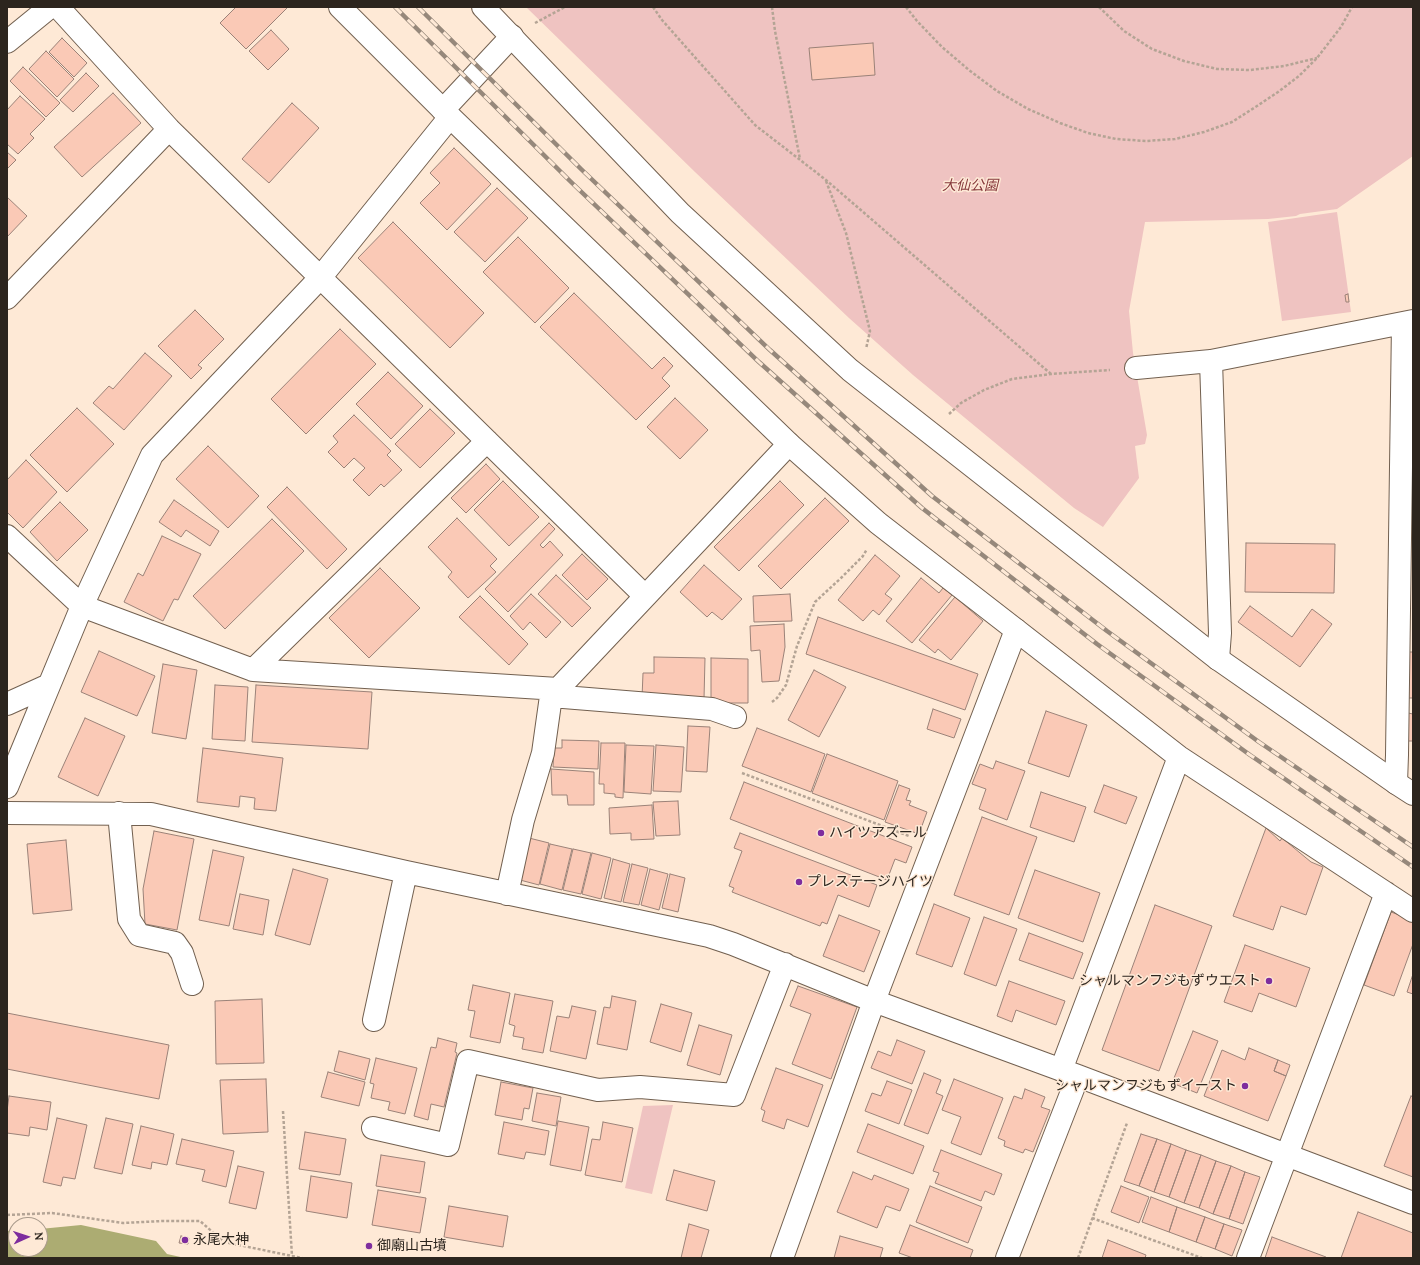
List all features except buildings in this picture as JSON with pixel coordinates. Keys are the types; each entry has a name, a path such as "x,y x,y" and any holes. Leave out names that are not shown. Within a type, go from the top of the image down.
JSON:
{"street":[{"path":"7,42 50,7"},
{"path":"58,7 169,129 645,596"},
{"path":"340,7 447,113 789,444 876,520 1179,757 1413,911"},
{"path":"483,7 680,213 850,370 1218,659 1404,788"},
{"path":"7,787 82,606 152,455 320,278 447,113 512,36"},
{"path":"7,298 169,129"},
{"path":"1136,368 1211,361 1408,322 1397,755 1404,788"},
{"path":"1211,361 1220,633 1218,659"},
{"path":"253,670 487,441"},
{"path":"508,894 524,820 543,753 554,692 789,444"},
{"path":"7,536 82,606 253,670 554,692 712,709 735,718"},
{"path":"782,1258 874,1001 1016,630"},
{"path":"7,704 49,685"},
{"path":"1007,1258 1069,1073 1179,757"},
{"path":"7,813 151,814 406,872 709,936 785,964 874,1001 1413,1203"},
{"path":"119,813 129,919 139,935 175,943 182,953 192,984"},
{"path":"374,1020 406,872"},
{"path":"1248,1258 1386,893"},
{"path":"373,1128 448,1145 468,1061 598,1090 640,1087 734,1095 785,964"}],"path":[{"path":"512,36 565,7"},
{"path":"653,7 662,20 755,125 826,180 1051,374"},
{"path":"772,7 774,31 800,159"},
{"path":"906,7 942,47 969,70 997,90 1028,109 1088,133 1116,140 1146,141 1176,139 1204,132 1232,122 1278,92 1299,76 1317,58 1341,27 1352,7"},
{"path":"1098,7 1124,31 1152,49 1190,63 1217,69 1250,70 1284,66 1317,58"},
{"path":"826,180 846,233 870,331"},
{"path":"955,409 961,403 984,390 1012,379 1051,374 1136,368"},
{"path":"772,702 777,698 786,685 797,646 815,602 863,556 872,541 876,520"},
{"path":"742,773 933,845"},
{"path":"1078,1258 1136,1098"},
{"path":"284,1111 292,1256"},
{"path":"7,1215 52,1213 123,1223 200,1221 224,1242 302,1258"},
{"path":"1092,1218 1202,1258"}],"green space":[{"name":"大仙公園","path":"526,7 1413,7 1413,156 1337,209 1268,219 1145,222 1129,311 1133,353 1147,435 1145,444 1135,446 1139,478 1103,527 1074,508 913,375 849,318 695,172"},
{"path":"1337,212 1351,312 1282,321 1268,222"},
{"path":"673,1105 652,1194 625,1188 643,1106"}],"shaded area":[{"path":"81,1225 156,1241 167,1254 185,1258 7,1258 8,1231 8,1257 48,1257 48,1228"}],"railway":[{"path":"395,7 570,181 759,362 922,508 1097,644 1250,755 1413,867"},
{"path":"418,7 581,169 770,350 932,496 1107,631 1259,742 1413,847"}],"place":[{"name":"ハイツアズール","path":"821,833"},
{"name":"プレステージハイツ","path":"799,882"},
{"name":"シャルマンフジもずウエスト","path":"1269,981"},
{"name":"シャルマンフジもずイースト","path":"1245,1086"},
{"name":"永尾大神","path":"185,1240"},
{"name":"御廟山古墳","path":"369,1246"}]}
